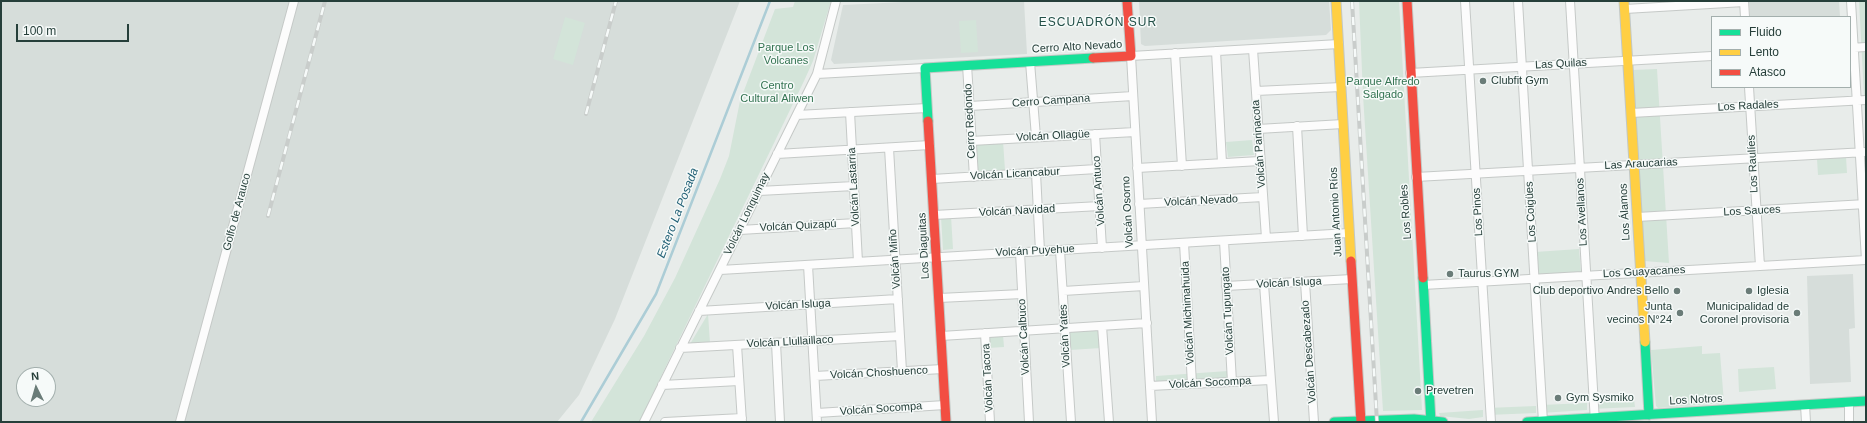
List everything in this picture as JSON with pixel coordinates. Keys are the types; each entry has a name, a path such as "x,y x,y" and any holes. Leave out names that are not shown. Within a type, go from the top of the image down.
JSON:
{"street":[{"name":"Golfo de Arauco","path":"180,422 294,1"},
{"name":"Volcán Lonquimay","path":"644,422 817,74 836,1"},
{"name":"Volcán Osorno","path":"1127,1 1152,422"},
{"name":"Juan Antonio Ríos","path":"1336,1 1361,421"},
{"name":"Los Robles","path":"1407,1 1431,421"},
{"name":"Los Pinos","path":"1466,1 1491,422"},
{"name":"Los Coigües","path":"1518,1 1543,422"},
{"name":"Los Avellanos","path":"1570,1 1595,420"},
{"path":"1624,5 1744,1 1745,16"},
{"path":"1851,1 1852,48 1863,152 1866,260"},
{"name":"Los Álamos","path":"1624,5 1649,418"},
{"name":"Cerro Alto Nevado","path":"817,74 1339,44"},
{"path":"1852,48 1866,47"},
{"name":"Volcán Parinacota","path":"1253,49 1266,238"},
{"path":"1216,51 1222,163"},
{"path":"1175,53 1182,166"},
{"name":"Las Quilas","path":"1410,73 1711,56"},
{"path":"1030,62 1036,137"},
{"name":"Cerro Redondo","path":"967,65 974,176"},
{"name":"Los Diaguitas","path":"925,68 946,422"},
{"path":"1256,91 1341,87"},
{"name":"Los Raulíes","path":"1749,88 1760,266"},
{"name":"Cerro Campana","path":"970,106 1133,96"},
{"name":"Los Radales","path":"1631,113 1866,100"},
{"path":"797,115 927,108"},
{"name":"Volcán Lastarria","path":"850,112 858,262"},
{"path":"1258,129 1343,124"},
{"path":"1297,126 1304,236"},
{"name":"Volcán Ollagüe","path":"971,141 1135,132"},
{"name":"Volcán Antuco","path":"1095,134 1102,248"},
{"path":"777,154 930,145"},
{"name":"Volcán Miño","path":"888,148 902,371"},
{"name":"Las Araucarias","path":"1416,177 1863,152"},
{"path":"1137,168 1260,161"},
{"name":"Volcán Licancabur","path":"932,179 1098,169"},
{"path":"1036,173 1040,251"},
{"path":"759,191 854,186"},
{"name":"Volcán Nevado","path":"1139,204 1263,197"},
{"name":"Los Sauces","path":"1637,217 1864,204"},
{"name":"Volcán Navidad","path":"934,215 1100,206"},
{"name":"Volcán Quizapú","path":"740,230 856,223"},
{"name":"Volcán Puyehue","path":"720,270 1349,233"},
{"name":"Volcán Tupungato","path":"1224,241 1232,382"},
{"name":"Volcán Michimahuida","path":"1184,243 1192,384"},
{"name":"Volcán Yates","path":"1060,250 1070,422"},
{"name":"Volcán Calbuco","path":"1020,252 1029,422"},
{"name":"Los Guayacanes","path":"1423,285 1866,260"},
{"path":"808,265 817,422"},
{"name":"Volcán Isluga","path":"1226,286 1352,279"},
{"name":"Volcán Descabezado","path":"1305,282 1314,422"},
{"path":"1264,284 1274,422"},
{"path":"1063,291 1144,286"},
{"path":"939,298 1022,294"},
{"name":"Volcán Isluga","path":"699,311 898,299"},
{"path":"941,336 1147,323"},
{"path":"1102,326 1109,422"},
{"name":"Volcán Tacora","path":"985,333 990,422"},
{"name":"Volcán Llullaillaco","path":"680,348 900,336"},
{"path":"776,343 780,422"},
{"path":"665,422 742,420 737,345"},
{"name":"Volcán Choshuenco","path":"814,376 943,369"},
{"name":"Volcán Socompa","path":"1150,386 1270,380"},
{"path":"662,385 739,382"},
{"path":"1849,402 1849,422"},
{"name":"Los Notros","path":"1527,422 1649,418 1805,405 1866,402"},
{"name":"Volcán Socompa","path":"817,413 945,405"},
{"path":"1805,405 1806,422"},
{"path":"1334,422 1397,419 1444,422"}],"shaded area":[{"path":"1,1 740,1 615,319 579,395 557,422 1,422"},
{"path":"924,1 1024,1 1027,54 834,64 831,60 843,5"},
{"path":"1139,1 1329,1 1331,30 1326,35 1145,46 1141,44"},
{"path":"1749,1 1839,1 1840,16 1750,16"},
{"path":"1853,274 1855,328 1849,329 1851,382 1810,384 1807,276"}],"green space":[{"name":"Parque Los Volcanes","path":"795,1 831,1 813,61 639,422 591,422 644,336 675,278 720,179 729,156 740,101 775,9 793,7"},
{"name":"Parque Alfredo Salgado","path":"1359,1 1399,1 1422,410 1383,411 1363,95"},
{"path":"1859,1 1866,1 1866,134"},
{"path":"565,17 585,23 573,65 553,59"},
{"path":"976,20 978,52 961,53 959,21"},
{"path":"1657,69 1669,263 1644,261 1632,70"},
{"path":"1252,140 1254,155 1228,157 1226,142"},
{"path":"979,141 1003,141 1005,170 979,172 975,168 974,147"},
{"path":"1846,157 1847,173 1818,175 1817,159"},
{"path":"951,216 953,249 943,250 941,217"},
{"path":"1579,249 1581,272 1538,274 1535,252"},
{"path":"708,314 710,343 690,344"},
{"path":"1098,329 1100,331 1101,348 1070,350 1069,332 1071,330"},
{"path":"1003,335 1004,347 988,348 987,336"},
{"path":"1702,346 1702,354 1720,353 1724,403 1658,408 1656,406 1651,350"},
{"path":"1774,367 1776,389 1739,392 1738,369"},
{"path":"1228,371 1229,378 1156,383 1156,376"},
{"path":"1634,400 1635,407 1591,409 1590,402"},
{"path":"1587,403 1587,410 1541,413 1541,405"},
{"path":"1536,406 1536,413 1488,415 1487,408"},
{"path":"1483,410 1483,417 1469,419 1440,416 1439,413"}],"waterway":[{"name":"Estero La Posada","path":"581,422 656,294 770,1"}],"railway":[{"path":"268,216 325,1"},
{"path":"586,114 616,1"},
{"path":"1352,1 1377,422"}],"traffic: fast":[{"path":"928,121 925,68 1093,58"},
{"path":"1423,278 1431,422"},
{"path":"1645,342 1649,415"},
{"path":"1527,422 1866,401"},
{"path":"1334,422 1414,419 1443,422"}],"traffic: slow":[{"path":"1336,1 1351,261"},
{"path":"1624,1 1645,342"}],"traffic: jam":[{"path":"1093,58 1131,56 1127,1"},
{"path":"1407,1 1423,278"},
{"path":"928,121 946,422"},
{"path":"1351,261 1361,422"}],"place":[{"name":"Clubfit Gym","path":"1483,81"},
{"name":"Taurus GYM","path":"1450,274"},
{"name":"Club deportivo Andres Bello","path":"1677,291"},
{"name":"Iglesia","path":"1749,291"},
{"name":"Junta vecinos N°24","path":"1680,313"},
{"name":"Municipalidad de Coronel provisoria","path":"1797,313"},
{"name":"Prevetren","path":"1418,391"},
{"name":"Gym Sysmiko","path":"1558,398"}],"district":[{"name":"ESCUADRÓN SUR","path":"1098,23"}],"park label":[{"name":"Centro Cultural Aliwen","path":"777,92"}]}
